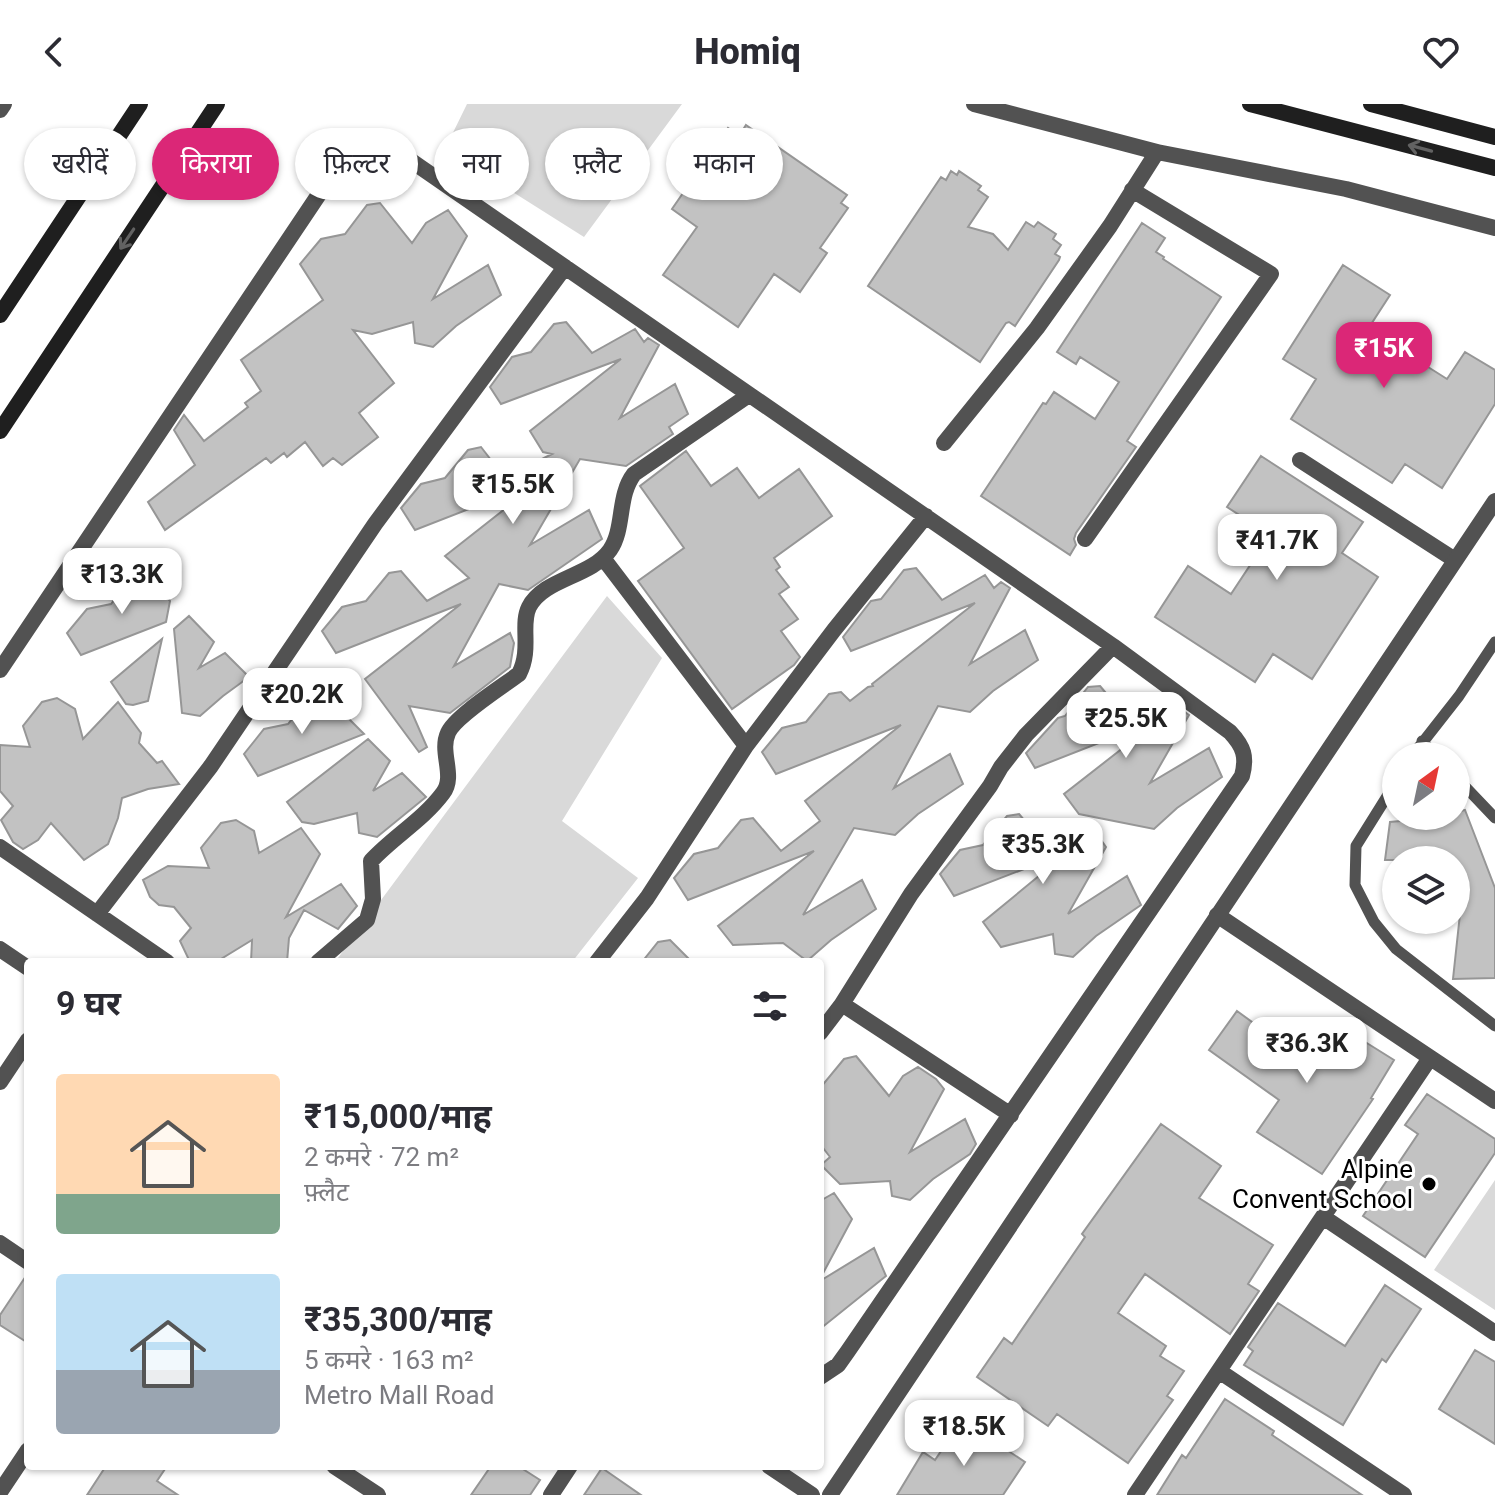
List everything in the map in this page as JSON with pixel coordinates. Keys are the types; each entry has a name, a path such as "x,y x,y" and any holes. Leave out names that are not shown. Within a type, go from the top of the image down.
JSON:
{"main road":[{"path":"0,315 140,104"},
{"path":"0,431 217,104"},
{"path":"1250,104 1495,168"},
{"path":"1371,104 1495,137"}],"street":[{"path":"0,110 4,104"},
{"path":"974,104 1157,152 1346,189 1495,228"},
{"path":"0,670 348,151 384,142 1113,646 1230,732 1241,744 1246,760 1242,776 838,1365 824,1374"},
{"path":"944,443 1037,328 1157,152"},
{"path":"1085,539 1271,274 1132,190"},
{"path":"97,914 211,766 375,524 565,267"},
{"path":"323,958 367,920 373,899 371,861 409,829 445,792 448,781 447,734 455,722 519,674 524,664 526,617 530,605 541,593 603,558 612,548 626,483 634,474 749,395"},
{"path":"1300,460 1455,560"},
{"path":"830,1495 1495,501"},
{"path":"600,958 647,898 746,746 926,516"},
{"path":"603,558 746,746"},
{"path":"824,1028 911,894 1001,767 1026,735 1113,646"},
{"path":"0,847 161,958"},
{"path":"1217,915 1495,1101"},
{"path":"0,949 24,965"},
{"path":"842,1004 1011,1115"},
{"path":"0,1082 24,1046"},
{"path":"1135,1495 1430,1058"},
{"path":"1323,1217 1495,1333"},
{"path":"0,1243 24,1259"},
{"path":"1219,1371 1404,1495"},
{"path":"0,1492 24,1456"},
{"path":"340,1470 378,1495"},
{"path":"551,1495 567,1470"},
{"path":"775,1470 812,1495"}],"lane":[{"path":"1422,741 1459,696 1495,642"},
{"path":"1470,792 1495,818"},
{"path":"1382,804 1356,846 1355,885 1374,922 1396,949 1491,1020"}],"shaded area":[{"path":"467,104 682,104 650,147 650,128 545,128 545,200 611,200 584,237 526,200 529,200 529,128 455,128"},
{"path":"607,596 662,658 562,821 638,878 575,958 338,958"},
{"path":"1495,1180 1495,1310 1434,1270"}],"building":[{"path":"783,151 847,195 841,203 848,208 820,248 827,253 800,292 774,274 738,327 663,275 697,227 672,209 678,200 783,200"},
{"path":"951,171 957,175 959,171 981,186 978,190 988,197 968,227 993,234 1008,250 1026,222 1034,227 1038,222 1056,234 1053,239 1061,245 1055,254 1060,257 1059,260 1015,326 1006,323 980,362 868,286 941,177 946,180"},
{"path":"380,203 412,243 426,223 448,210 467,236 433,299 488,265 501,295 456,326 433,347 415,343 413,322 372,334 353,330 394,383 359,413 378,437 342,465 333,458 323,466 305,442 287,457 284,453 271,463 266,458 165,530 148,502 195,465 174,430 184,415 204,441 248,407 245,403 261,391 241,360 323,300 300,264 321,239 345,234 367,205"},
{"path":"1142,223 1165,238 1156,252 1163,259 1221,297 1127,441 1136,447 1076,533 1076,545 1070,555 981,496 1043,403 1046,404 1054,392 1095,419 1119,382 1080,357 1076,364 1057,352"},
{"path":"1343,265 1390,295 1368,329 1447,379 1465,352 1495,370 1495,404 1442,488 1405,464 1392,483 1291,419 1316,379 1283,359"},
{"path":"566,322 592,353 635,329 644,342 648,338 659,345 620,418 675,384 688,414 669,427 673,434 626,466 580,459 530,545 589,510 602,539 528,590 499,584 454,666 510,633 514,643 510,667 450,713 409,706 427,747 419,752 365,679 461,604 336,653 322,631 342,607 366,601 389,573 401,571 427,601 469,578 445,556 543,479 534,463 552,454 543,452 530,431 621,359 501,404 490,387 512,357 531,352 554,324"},
{"path":"481,447 515,491 415,530 401,508 421,484 445,478 468,450"},
{"path":"686,451 711,486 737,468 759,498 799,469 832,516 774,558 780,567 776,570 789,587 779,594 798,619 781,631 800,657 794,665 732,709 638,581 684,548 640,486"},
{"path":"1261,456 1363,522 1342,553 1378,577 1312,679 1273,654 1255,682 1155,617 1188,566 1231,594 1270,535 1227,507"},
{"path":"916,568 942,600 985,575 994,588 1001,582 1010,588 970,664 1025,630 1038,660 993,691 970,712 938,706 894,788 950,754 963,784 918,814 895,835 854,828 803,915 862,880 876,909 810,958 803,958 783,943 733,945 718,926 814,851 688,900 674,878 694,854 718,848 741,820 753,818 781,851 820,821 805,801 901,725 776,774 762,752 782,728 806,722 829,694 841,692 850,701 873,686 975,603 851,651 843,637 871,601 881,599 904,570"},
{"path":"146,573 170,601 166,622 81,655 67,633 87,609 111,604 134,575"},
{"path":"189,616 214,642 199,668 225,653 249,677 200,716 182,713 174,629"},
{"path":"162,639 148,701 126,704 111,682"},
{"path":"1100,686 1126,717 1162,696 1189,715 1150,783 1209,748 1222,777 1177,808 1154,829 1079,814 1064,794 1160,719 1035,768 1026,753 1058,718 1065,716 1088,687"},
{"path":"323,693 364,734 258,776 244,754 264,729 288,724 311,695"},
{"path":"57,698 75,709 83,739 118,702 141,733 139,743 157,763 162,761 179,784 148,789 122,798 108,844 84,860 51,823 38,840 23,849 13,842 1,820 13,806 0,791 0,745 30,747 23,726 42,702"},
{"path":"368,739 390,761 373,791 402,773 426,797 377,837 359,833 357,813 314,824 302,822 287,802"},
{"path":"1019,814 1045,845 1087,820 1106,847 1068,914 1127,876 1141,905 1096,936 1073,957 1055,954 1053,934 1001,947 983,922 1068,852 954,896 940,874 960,850 983,845 1007,816"},
{"path":"236,820 254,831 259,853 301,828 320,854 286,917 341,884 357,906 338,929 304,910 289,938 287,958 251,958 252,940 223,958 188,958 180,941 191,928 174,907 159,905 150,897 143,880 168,866 209,868 201,848 221,823"},
{"path":"1470,823 1495,888 1495,978 1453,979 1458,934 1470,934 1470,846 1387,846 1389,830 1470,830"},
{"path":"670,940 688,958 645,958 658,942"},
{"path":"1237,1011 1304,1060 1330,1020 1394,1060 1373,1099 1322,1174 1257,1132 1279,1100 1209,1050"},
{"path":"856,1056 889,1096 903,1076 918,1067 936,1079 944,1089 910,1152 965,1119 976,1144 970,1154 933,1179 910,1200 892,1196 890,1181 840,1184 824,1168 824,1162 830,1157 824,1149 824,1083 844,1059"},
{"name":"Alpine Convent School","path":"1427,1094 1495,1139 1495,1153 1425,1257 1363,1216 1418,1134 1405,1125"},
{"path":"1161,1124 1221,1166 1199,1198 1273,1245 1248,1284 1259,1291 1230,1334 1145,1274 1118,1313 1166,1346 1160,1356 1184,1371 1167,1396 1173,1400 1128,1463 1057,1414 1048,1426 977,1377 1004,1338 1012,1344 1085,1237 1082,1234"},
{"path":"834,1193 852,1219 824,1272 824,1199"},
{"path":"874,1248 886,1276 824,1326 824,1279"},
{"path":"24,1279 24,1340 0,1325 0,1315"},
{"path":"1385,1285 1421,1309 1386,1362 1382,1359 1343,1425 1244,1365 1253,1351 1248,1347 1278,1303 1345,1346"},
{"path":"1475,1350 1495,1362 1495,1444 1439,1409"},
{"path":"1225,1399 1274,1431 1272,1435 1362,1495 1157,1495 1182,1455 1186,1458"},
{"path":"962,1420 1025,1462 1003,1495 897,1495 923,1452 935,1460"},
{"path":"103,1470 164,1470 157,1481 178,1495 87,1495"},
{"path":"488,1470 524,1470 540,1480 530,1495 471,1495"},
{"path":"601,1470 605,1470 641,1495 584,1495"}],"place":[{"name":"Alpine Convent School","path":"1429,1184"}]}
